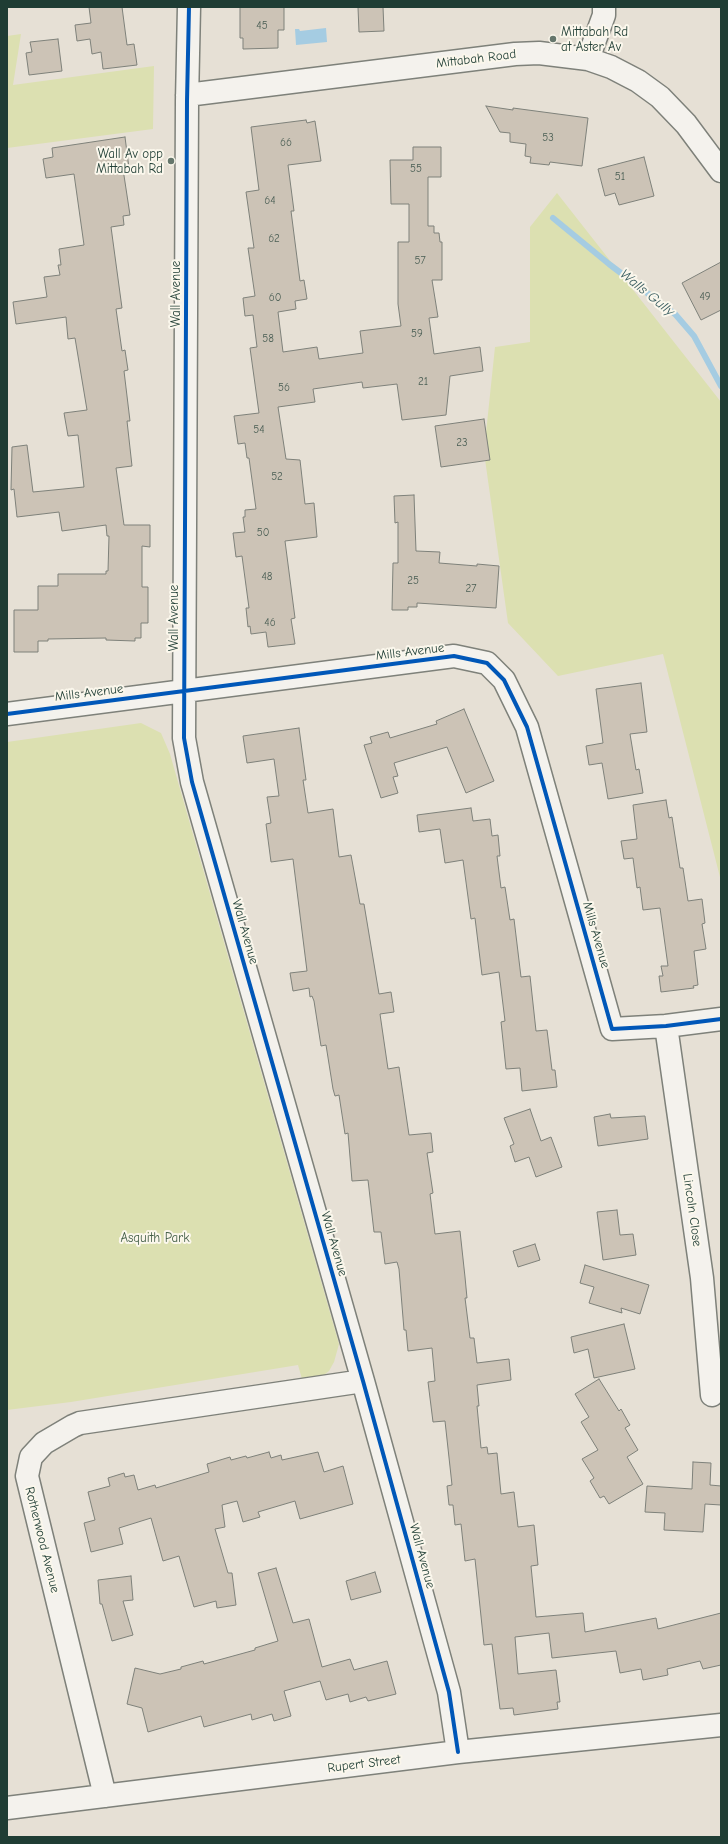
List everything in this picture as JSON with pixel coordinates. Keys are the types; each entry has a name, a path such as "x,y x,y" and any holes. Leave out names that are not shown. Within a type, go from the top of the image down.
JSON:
{"street":[{"name":"Wall Avenue","path":"189,7 187,95 183,691 184,738 192,782 363,1381 449,1692 458,1752"},
{"path":"588,59 604,15 604,7"},
{"name":"Mittabah Road","path":"187,95 515,54 539,53 588,59 611,67 638,81 660,97 686,124 721,171"},
{"name":"Mills Avenue","path":"7,714 454,656 487,663 504,680 527,727 612,1029 666,1026 721,1019"},
{"name":"Lincoln Close","path":"666,1026 712,1281 712,1395"},
{"name":"Rotherwood Avenue","path":"105,1796 26,1476 31,1456 44,1443 80,1423 363,1381"},
{"name":"Rupert Street","path":"7,1808 458,1752 721,1725"}],"green space":[{"path":"21,34 13,85 154,66 153,129 7,148 7,36"},
{"path":"557,193 721,402 721,881 663,654 558,676 508,623 484,452 495,347 530,342 530,227"},
{"name":"Asquith Park","path":"141,723 161,733 170,754 339,1344 334,1362 329,1371 320,1378 302,1379 298,1365 71,1402 7,1410 7,742"}],"water":[{"path":"326,28 327,42 296,45 295,29 299,29 300,31"}],"building":[{"path":"89,7 122,7 127,45 134,44 137,65 103,69 101,52 92,54 90,39 77,41 75,25 91,23"},
{"path":"240,7 284,7 284,30 278,30 278,48 243,49 243,38 240,38"},
{"path":"358,7 383,7 384,31 359,32"},
{"path":"58,39 62,71 29,75 26,53 32,52 30,42"},
{"path":"486,106 588,118 582,166 550,162 549,165 530,163 531,157 525,156 526,144 510,142 510,133 500,132"},
{"path":"306,120 307,123 315,121 321,161 288,165 294,211 291,211 300,281 304,280 307,299 295,301 296,309 278,312 283,352 317,347 319,359 363,353 360,331 401,326 398,304 398,242 409,242 409,204 391,204 390,160 413,160 413,147 441,147 441,177 428,177 428,226 434,226 434,233 439,233 440,242 442,242 442,280 432,280 438,317 429,318 434,354 480,347 483,371 450,376 446,415 402,420 397,384 363,388 362,382 313,389 315,402 278,407 286,459 300,460 305,504 314,503 317,537 285,541 295,618 291,619 295,644 268,647 266,632 251,634 250,626 248,627 246,608 249,608 242,556 236,557 233,533 245,532 243,517 245,517 245,510 256,509 249,458 247,458 245,443 238,444 234,416 259,413 250,348 257,347 253,315 245,316 243,298 255,296 248,248 254,248 246,192 259,190 251,127"},
{"path":"125,137 129,168 123,169 130,215 123,216 124,225 111,227 122,308 116,309 122,351 125,350 128,370 124,371 130,421 127,421 132,466 116,468 124,525 150,525 150,547 142,546 142,587 148,587 148,623 141,623 141,638 135,638 135,641 106,640 106,638 48,639 48,641 38,641 38,652 14,652 14,610 38,610 38,586 58,586 58,574 106,574 106,571 108,571 109,536 107,536 106,525 62,531 59,512 17,517 14,489 11,490 12,447 27,445 33,492 84,487 78,435 68,436 64,413 87,410 75,338 68,339 66,317 16,324 13,302 47,297 44,277 60,275 58,265 61,265 59,249 84,245 74,174 46,178 43,159 53,157 52,148"},
{"path":"644,157 654,196 619,205 615,193 605,196 598,169"},
{"path":"721,262 721,310 701,320 682,283"},
{"path":"484,419 490,460 441,467 435,426"},
{"path":"414,495 416,551 440,552 439,563 499,566 496,608 417,603 417,607 408,607 408,610 392,610 393,563 398,563 398,522 395,523 394,496"},
{"path":"641,683 647,732 630,734 636,770 639,769 643,793 608,799 602,763 589,765 586,746 603,743 596,689"},
{"path":"464,709 494,781 466,793 447,747 394,763 398,776 393,777 398,793 381,798 364,745 372,743 370,737 388,732 390,738 437,724 436,721"},
{"path":"299,728 306,780 303,780 308,813 333,809 339,857 351,855 360,904 364,904 379,994 391,992 394,1012 380,1014 388,1069 399,1067 409,1135 431,1133 433,1152 427,1153 433,1193 430,1194 435,1234 460,1231 467,1298 465,1298 470,1338 474,1338 477,1363 509,1359 511,1380 477,1385 479,1406 477,1406 481,1448 487,1447 488,1454 497,1453 501,1494 514,1492 518,1527 534,1525 538,1565 531,1566 536,1617 583,1613 585,1632 656,1618 658,1629 721,1613 721,1665 703,1669 700,1661 667,1669 668,1675 643,1680 641,1669 620,1673 616,1651 552,1658 549,1633 515,1637 518,1674 556,1670 560,1702 557,1702 558,1709 514,1715 513,1708 500,1709 492,1644 484,1645 475,1559 465,1561 461,1524 455,1525 453,1505 449,1505 447,1486 452,1485 445,1421 433,1422 428,1382 435,1381 432,1348 408,1351 406,1330 404,1330 399,1269 397,1262 385,1264 381,1232 374,1232 368,1180 352,1181 348,1133 345,1134 339,1095 335,1096 333,1089 326,1045 321,1046 314,1001 312,996 310,997 309,988 293,991 290,973 307,971 293,859 271,862 266,824 271,823 267,797 279,796 274,759 247,763 243,736"},
{"path":"666,800 669,818 672,817 680,868 683,868 688,901 702,899 705,923 702,924 706,949 694,951 698,985 693,986 694,988 661,992 659,976 663,976 661,966 668,966 660,908 643,910 640,887 637,888 633,858 624,859 621,841 637,839 633,805"},
{"path":"471,808 473,821 490,819 492,836 498,835 500,856 497,856 501,888 505,887 510,920 514,919 521,977 530,976 536,1031 547,1030 552,1070 555,1070 557,1087 522,1091 520,1068 506,1069 501,1022 505,1021 499,972 482,975 475,918 471,919 463,860 445,863 440,829 419,832 417,815"},
{"path":"530,1109 541,1141 551,1137 562,1167 536,1177 529,1157 515,1162 510,1146 514,1144 504,1118"},
{"path":"610,1114 611,1118 645,1116 648,1139 598,1146 594,1117"},
{"path":"617,1210 620,1235 633,1234 636,1255 603,1260 597,1212"},
{"path":"535,1244 540,1260 518,1267 513,1251"},
{"path":"585,1265 649,1285 640,1314 621,1308 622,1313 589,1303 594,1287 580,1283"},
{"path":"624,1324 635,1369 594,1378 588,1349 574,1353 571,1337"},
{"path":"599,1379 619,1411 621,1409 630,1425 625,1428 638,1450 627,1457 643,1484 609,1504 604,1496 600,1498 590,1481 594,1478 582,1459 598,1450 581,1422 589,1417 575,1394"},
{"path":"269,1452 271,1458 281,1455 282,1460 318,1452 324,1472 343,1466 353,1504 300,1519 295,1501 258,1512 260,1517 243,1522 237,1501 222,1505 225,1527 215,1529 228,1573 232,1573 236,1605 217,1608 216,1601 194,1607 179,1556 163,1561 151,1518 119,1528 123,1544 91,1552 84,1523 95,1520 88,1492 110,1486 108,1478 124,1473 125,1477 134,1475 138,1490 155,1485 156,1488 209,1472 207,1464 230,1457 231,1460 246,1456 247,1458"},
{"path":"693,1462 711,1463 710,1485 721,1486 721,1505 705,1504 703,1532 664,1530 665,1513 645,1512 647,1486 692,1489"},
{"path":"276,1568 293,1623 309,1619 322,1667 350,1659 354,1670 387,1661 396,1694 368,1701 366,1697 350,1702 348,1694 326,1700 320,1681 284,1691 291,1716 274,1721 272,1714 252,1720 251,1714 204,1727 201,1716 148,1732 142,1708 127,1704 135,1668 160,1674 181,1669 181,1667 203,1661 204,1664 255,1650 255,1648 278,1641 258,1573"},
{"path":"375,1572 381,1592 351,1600 346,1581"},
{"path":"131,1576 133,1600 123,1601 133,1635 112,1641 102,1604 100,1604 98,1580"}],"waterway":[{"name":"Walls Gully","path":"553,218 609,264 675,314 694,336 721,386"}],"cycle path":[{"path":"189,7 187,101 184,738 192,782 363,1381 449,1692 458,1752"},
{"path":"7,714 454,656 487,663 504,680 527,727 612,1029 666,1026 721,1019"}],"place":[{"name":"Mittabah Rd at Aster Av","path":"553,39"},
{"name":"Wall Av opp Mittabah Rd","path":"171,161"}]}
